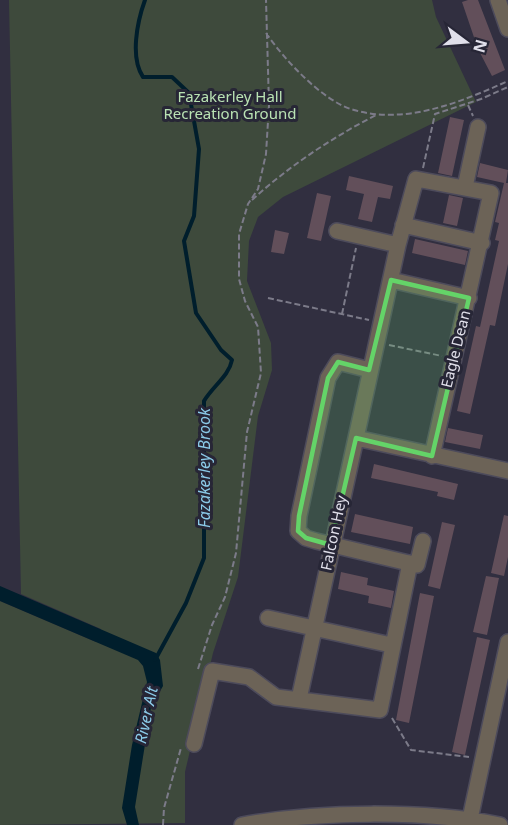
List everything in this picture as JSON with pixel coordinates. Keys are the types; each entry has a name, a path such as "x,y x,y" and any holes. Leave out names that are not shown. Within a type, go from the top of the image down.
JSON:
{"street":[{"path":"498,0 508,29"},
{"path":"465,187 478,127"},
{"name":"Eagle Dean","path":"418,179 491,193 482,243 453,358 432,456"},
{"name":"Falcon Hey","path":"299,699 380,323 398,245 418,179"},
{"path":"404,225 482,243"},
{"path":"337,231 398,245"},
{"path":"391,280 469,298"},
{"path":"370,370 338,362 328,378 298,516 298,531 306,538 417,565 423,541"},
{"path":"356,438 508,471"},
{"path":"188,746 212,671 249,677 276,697 380,710 391,645 410,563"},
{"path":"268,618 391,645"},
{"path":"470,819 481,759 506,661 508,642"},
{"path":"242,825 309,818 394,814 470,819 500,825"}],"path":[{"path":"197,671 212,625 225,597 236,553 247,432 261,373 258,327 244,301 239,279 239,234 248,204 258,189 266,154 269,105 266,0"},
{"path":"266,33 282,57 326,94 352,110 378,114 434,109 462,101 508,81"},
{"path":"418,179 435,114 481,99 508,87"},
{"path":"248,204 270,184 339,136 378,114"},
{"path":"342,314 359,236"},
{"path":"267,298 380,323"},
{"path":"376,343 453,358"},
{"path":"380,710 394,719 411,750 443,752 481,759"},
{"path":"163,825 164,808 188,746"}],"highlighted area":[{"path":"391,280 469,298 432,456 356,438 331,545 306,538 298,531 299,516 328,378 338,362 369,370"}],"green space":[{"name":"Fazakerley Hall Recreation Ground","path":"9,0 432,0 436,17 476,102 283,197 258,217 249,241 247,281 271,343 272,370 258,416 238,577 213,653 185,772 185,823 0,825 0,601 96,642 101,629 21,594"}],"water":[{"name":"River Alt","path":"0,586 156,653 160,660 163,686 151,707 135,807 139,825 127,825 122,808 132,745 147,682 143,666 138,660 0,601"}],"building":[{"path":"478,0 505,70 492,76 478,49 462,2"},
{"path":"450,117 464,120 452,176 438,173"},
{"path":"480,163 508,170 506,183 508,183 508,264 495,326 490,325 470,414 457,411 476,326 480,327 499,241 495,240 499,223 495,222 504,183 477,177"},
{"path":"349,176 393,186 390,199 378,197 372,222 358,219 364,194 346,190"},
{"path":"317,193 331,196 321,241 307,238"},
{"path":"449,195 463,198 457,226 443,223"},
{"path":"275,230 289,233 284,254 271,252"},
{"path":"415,239 468,251 465,265 412,253"},
{"path":"448,428 483,435 480,449 445,442"},
{"path":"374,464 458,484 454,500 437,496 438,492 371,478"},
{"path":"355,514 413,527 410,544 351,532"},
{"path":"504,515 508,516 508,557 504,576 491,573"},
{"path":"442,522 455,525 440,589 428,586"},
{"path":"341,572 368,578 367,585 394,591 391,608 368,603 369,596 338,589"},
{"path":"486,576 499,578 487,635 473,632"},
{"path":"420,593 434,596 409,723 396,720"},
{"path":"477,637 490,640 465,755 452,752"}],"waterway":[{"name":"Fazakerley Brook","path":"145,0 136,40 139,69 143,77 172,77 189,93 199,149 194,216 184,241 196,313 221,350 232,360 228,371 204,401 204,558 186,603 155,660"}]}
